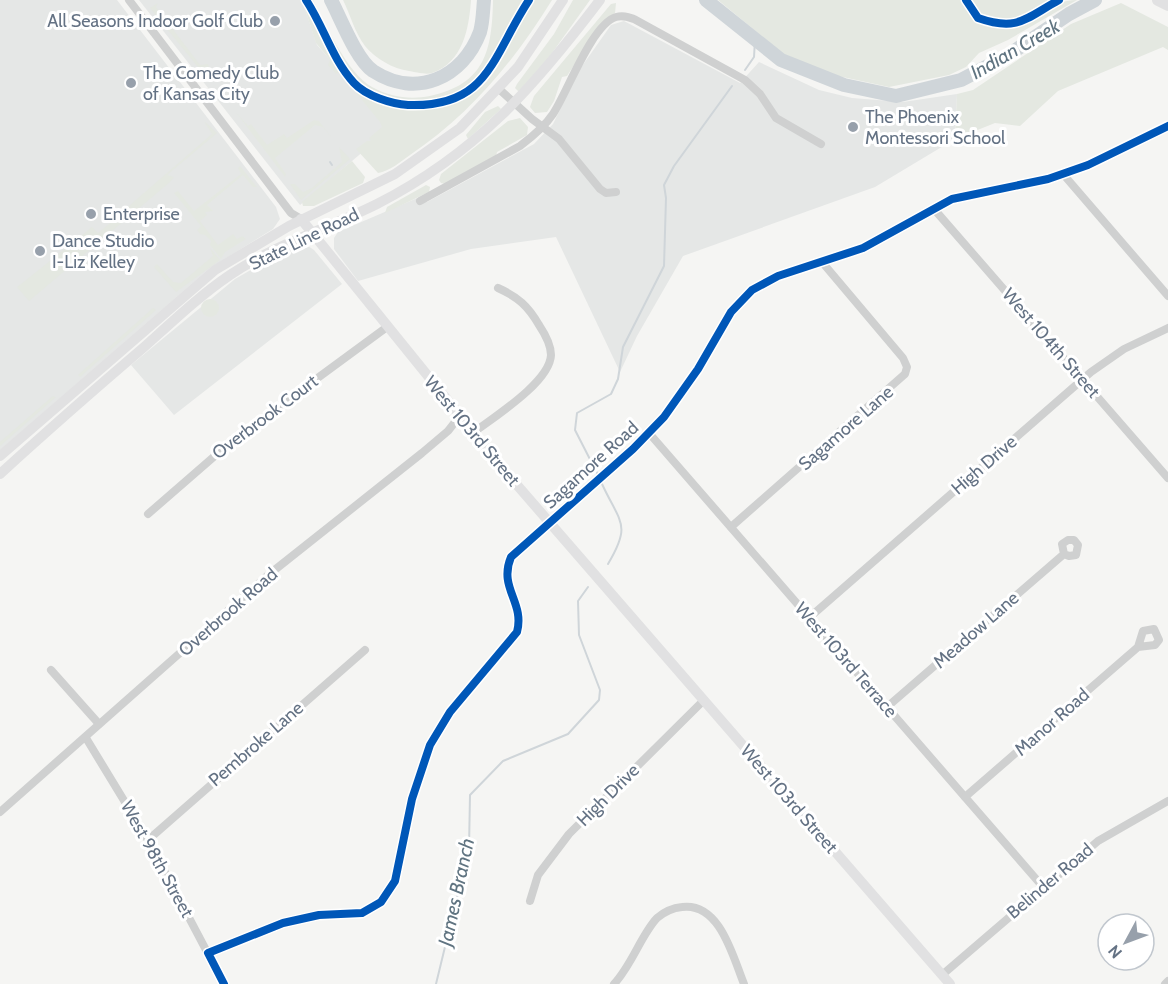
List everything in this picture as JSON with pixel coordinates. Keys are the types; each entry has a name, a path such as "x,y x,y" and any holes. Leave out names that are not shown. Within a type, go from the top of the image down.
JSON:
{"highway":[{"path":"1158,0 1168,5"}],"main road":[{"name":"State Line Road","path":"0,456 215,270 301,219 370,188 419,159 460,128 518,67 562,0"},
{"name":"State Line Road","path":"0,474 212,289 258,258 404,189 471,143 515,104 552,62 600,0"},
{"name":"West 103rd Street","path":"301,219 459,417 950,984"}],"street":[{"name":"West 103rd Street","path":"129,0 291,213 301,219"},
{"path":"420,201 520,146 542,126 553,115 576,67 602,28 615,17 625,16 634,19 745,80 760,94 776,118 821,144"},
{"path":"499,89 559,139 600,189 606,193 616,192"},
{"name":"Sagamore Road","path":"208,952 302,917 362,913 386,896 395,881 412,799 430,745 450,712 517,632 519,615 506,580 506,569 511,557 649,433 678,400 731,312 742,299 766,282 863,248 960,197 1063,174 1168,126"},
{"path":"1063,174 1168,296"},
{"name":"West 104th Street","path":"934,209 1168,478"},
{"name":"Sagamore Lane","path":"731,527 905,374 907,367 903,358 822,262"},
{"path":"473,433 539,380 549,365 551,355 547,338 530,309 513,295 498,288"},
{"name":"Overbrook Court","path":"148,514 232,441 387,327"},
{"name":"High Drive","path":"810,617 1083,380 1124,349 1168,328"},
{"name":"Overbrook Road","path":"0,812 267,576 422,453 448,431 459,417"},
{"name":"West 103rd Terrace","path":"649,433 1043,887"},
{"name":"Meadow Lane","path":"887,707 1064,554"},
{"name":"Manor Road","path":"965,797 1138,647"},
{"name":"Pembroke Lane","path":"148,840 364,650"},
{"path":"51,670 99,724"},
{"name":"High Drive","path":"530,900 537,876 569,834 704,700"},
{"name":"West 98th Street","path":"86,738 148,840 224,984"},
{"name":"Belinder Road","path":"942,975 1098,841 1168,801"},
{"path":"614,984 657,919 669,910 687,906 707,914 716,922 744,984"}],"shaded area":[{"path":"0,0 117,0 276,207 280,219 273,229 210,268 0,450"},
{"path":"139,0 302,0 317,45 391,128 300,205"},
{"path":"302,0 313,0 338,48 363,80 386,93 415,98 448,91 474,74 487,50 493,0 552,0 507,65 472,104 432,139 395,166 378,173 356,149 367,141 371,141 369,138 382,127 380,122 339,72 336,74 328,65 330,60 316,43"},
{"path":"343,0 471,0 466,33 457,53 442,68 427,74 397,68 374,55 358,35"},
{"path":"573,0 590,0 547,60 519,92 515,88 517,84 554,34"},
{"path":"718,0 962,0 975,18 993,25 1008,27 1031,20 1063,2 1077,0 1008,40 979,53 966,67 949,75 889,87 815,71 792,61"},
{"path":"967,0 1052,0 1030,13 1007,21 996,21 976,12"},
{"path":"158,3 156,7 200,65 208,64 209,67 202,72 150,8"},
{"path":"616,3 615,13 602,22 567,76 562,77 554,101 547,112 535,113 530,107 534,96 611,4"},
{"path":"1121,3 1168,27 1168,50 1163,47 1058,91 1020,126 995,123 955,139 957,94 973,90 1071,24"},
{"path":"624,21 740,83 759,62 819,90 852,98 903,102 957,94 955,139 875,187 683,256 637,336 620,372 556,237 471,249 358,281 334,249 334,238 338,232 422,196 427,202 534,144 553,124 580,69 611,25"},
{"path":"498,106 501,109 468,139 466,135 485,112"},
{"path":"235,111 248,126 251,124 267,145 284,134 287,138 314,120 319,121 332,138 323,127 315,125 275,158 286,174 285,177"},
{"path":"520,118 528,127 527,135 497,152 496,156 445,184 441,183 439,180 441,174 508,121"},
{"path":"204,121 217,133 167,175 174,177 170,182 29,301 17,287 92,227 98,233 114,220 113,215 120,212 121,208 129,206 212,134"},
{"path":"339,147 350,159 301,200 290,184 295,184 303,192 312,188 342,162"},
{"path":"352,161 365,177 363,183 314,206 303,206 302,202"},
{"path":"240,166 257,187 253,187 243,175 207,205 213,211 205,212 207,215 200,221 218,245 233,234 237,239 242,236 246,239 225,252 221,259 210,245 211,241 197,230 201,226 174,193 178,191 194,211 241,174 238,168"},
{"path":"426,185 430,187 429,192 385,213 387,207"},
{"path":"305,244 314,250 342,284 174,415 131,365 235,279 295,245"},
{"path":"210,248 220,260 176,292 154,267 157,264 173,282 181,283 213,256"},
{"path":"206,299 214,299 219,304 217,315 206,317 201,312 201,304"},
{"path":"153,308 156,310 80,377 78,375"},
{"path":"53,396 56,397 0,446 0,442"}],"waterway":[{"name":"Indian Creek","path":"331,0 355,48 367,65 373,71 389,79 405,83 421,83 436,79 450,72 462,61 480,32 484,0"},
{"name":"Indian Creek","path":"706,0 781,60 844,85 896,96 961,80 1007,56 1069,14 1095,0"},
{"name":"James Branch","path":"745,70 754,57 755,40"},
{"name":"James Branch","path":"597,473 575,430 577,413 611,394 618,379 623,347 664,266 666,198 664,185 674,166 732,86"},
{"name":"James Branch","path":"602,484 621,524 620,540 608,564"},
{"name":"James Branch","path":"436,984 469,848 470,795 503,761 568,734 599,700 600,690 579,635 578,601 588,587"}],"cycle path":[{"path":"306,0 340,64 354,83 365,92 394,103 408,105 435,104 456,98 472,88 496,59 529,0"},
{"path":"966,0 978,18 1003,24 1021,21 1059,0"},
{"path":"224,984 208,953 283,923 319,915 362,913 381,902 395,881 412,799 430,745 450,712 517,632 518,612 508,578 511,557 633,449 664,417 698,369 731,312 752,290 778,276 863,248 952,199 1048,179 1088,165 1168,126"}],"place":[{"name":"All Seasons Indoor Golf Club","path":"275,21"},
{"name":"The Comedy Club of Kansas City","path":"131,83"},
{"name":"The Phoenix Montessori School","path":"853,127"},
{"name":"Enterprise","path":"91,214"},
{"name":"Dance Studio I-Liz Kelley","path":"40,251"}]}
